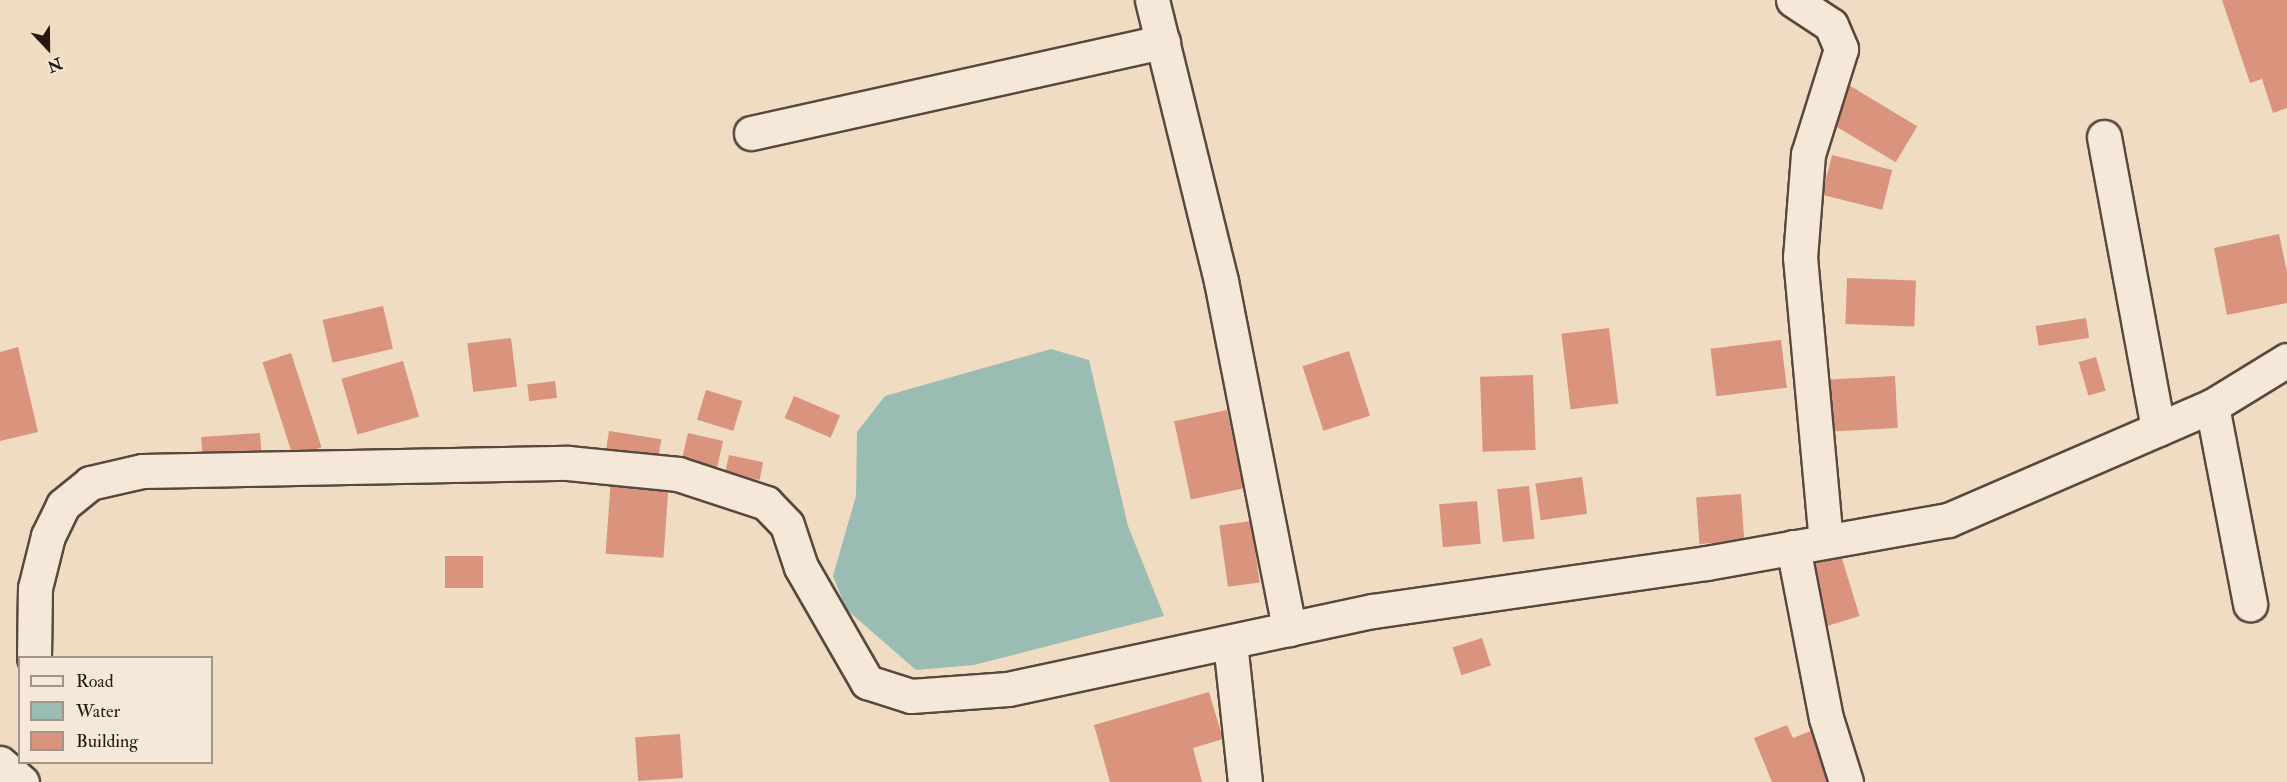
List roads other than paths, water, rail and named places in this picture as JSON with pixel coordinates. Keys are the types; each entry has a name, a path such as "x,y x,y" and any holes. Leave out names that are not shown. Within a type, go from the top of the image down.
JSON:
{"main road":[{"path":"1152,0 1221,281 1288,629"},
{"path":"1793,0 1831,25 1841,49 1808,154 1800,256 1826,541"},
{"path":"751,133 1163,42"},
{"path":"2104,136 2158,429"},
{"path":"34,656 35,588 48,536 63,505 90,483 142,471 568,463 678,474 766,503 787,525 801,567 867,682 911,696 1008,689 1373,611 1793,547 1948,519 2212,406 2287,360"},
{"path":"2212,406 2250,604"},
{"path":"1793,547 1826,718 1846,782"},
{"path":"1230,642 1245,782"},
{"path":"0,763 22,782"},
{"path":"31,782 32,764"}],"water":[{"path":"1051,349 1089,360 1128,526 1164,616 974,665 916,670 846,609 833,576 856,496 857,432 885,396"}]}
